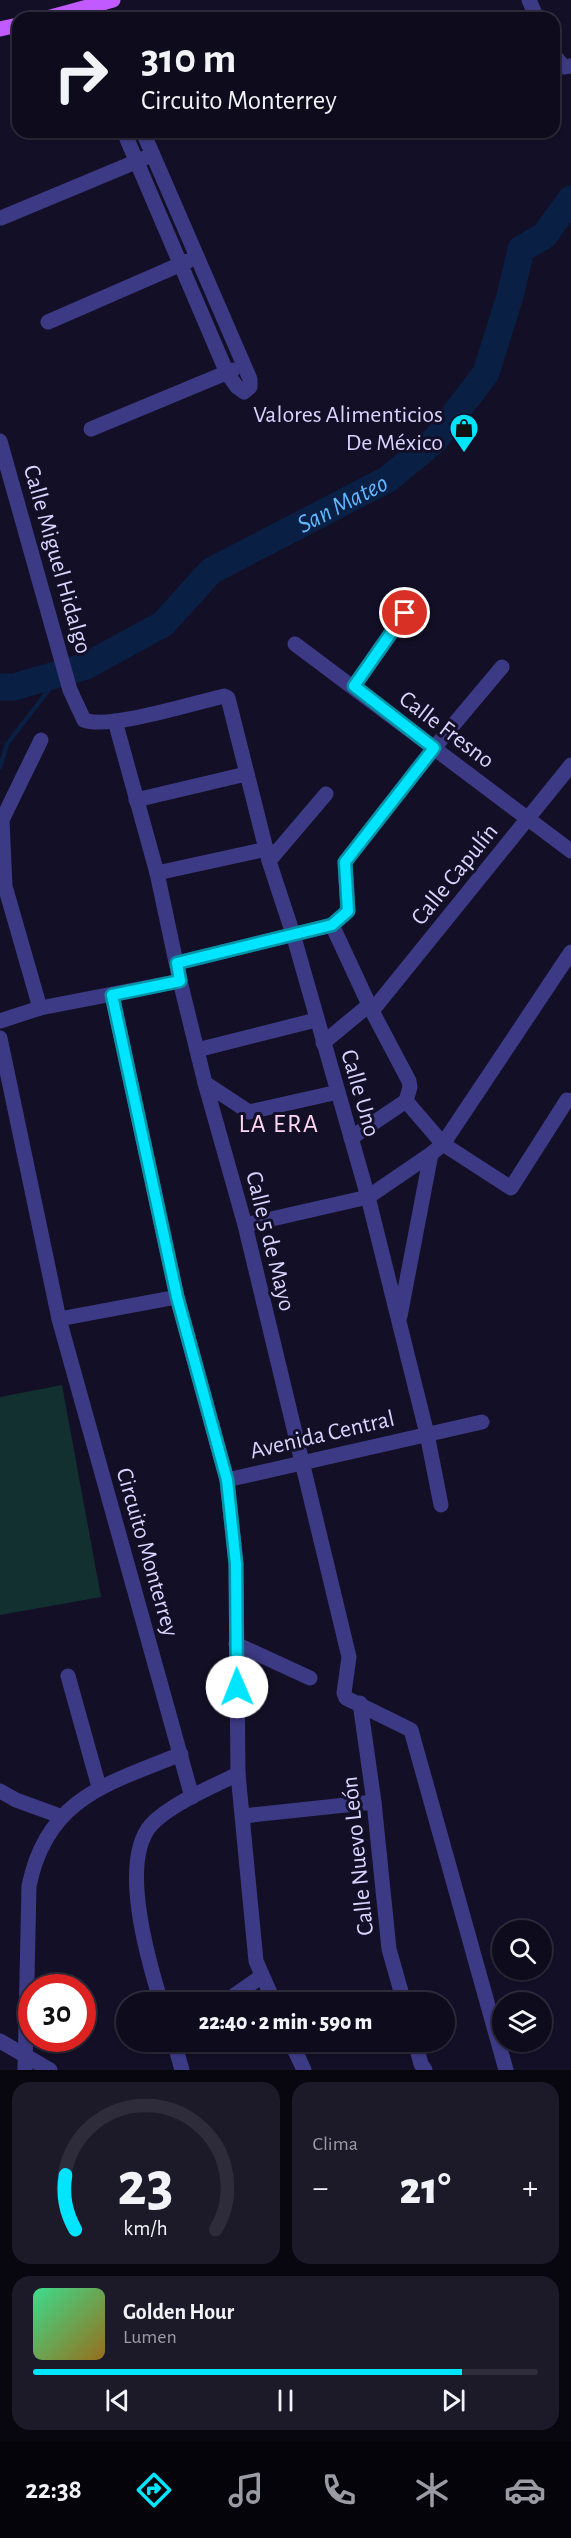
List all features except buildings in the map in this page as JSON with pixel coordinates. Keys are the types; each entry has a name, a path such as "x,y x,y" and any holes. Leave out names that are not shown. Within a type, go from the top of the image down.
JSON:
{"main road":[{"path":"88,12 105,7"}],"street":[{"path":"126,138 226,373 244,392 250,387 244,366 146,138"},
{"path":"1,219 153,154"},
{"path":"170,242 188,233"},
{"path":"48,322 198,257"},
{"path":"91,429 244,366"},
{"name":"Calle Miguel Hidalgo","path":"0,441 70,690 84,720 92,724 115,721"},
{"path":"354,686 405,613"},
{"name":"Calle Fresno","path":"295,644 354,686 571,851"},
{"path":"177,963 332,925 350,907 344,873 345,862 434,748 502,666"},
{"name":"Calle Uno","path":"115,721 224,696 228,698 268,855 293,934 368,1197 427,1434 441,1505"},
{"name":"Calle 5 de Mayo","path":"115,721 157,873 205,1083 245,1225 349,1657 344,1693 353,1700"},
{"path":"40,1008 5,886 2,820 41,740"},
{"name":"Calle Capulín","path":"323,1043 371,1008 571,765"},
{"path":"136,800 246,774"},
{"path":"157,873 268,855 326,794"},
{"path":"332,925 410,1087 406,1101 351,1138"},
{"path":"245,1225 368,1197 443,1144 571,952"},
{"path":"0,1021 40,1008 180,981"},
{"path":"112,995 177,1297 227,1480 236,1564 238,1774 256,1961 269,1992"},
{"path":"197,1050 316,1020"},
{"name":"Circuito Monterrey","path":"0,1038 59,1319 192,1797"},
{"path":"205,1083 249,1112 338,1092"},
{"path":"406,1101 443,1144 511,1188 569,1101"},
{"path":"399,1321 431,1154"},
{"path":"59,1319 177,1297"},
{"name":"Avenida Central","path":"227,1480 301,1461 482,1422"},
{"path":"236,1644 310,1678"},
{"path":"68,1676 99,1787"},
{"path":"353,1700 411,1730 506,2070"},
{"name":"Calle Nuevo León","path":"353,1700 374,1802 389,1950 401,1992"},
{"path":"25,2063 28,1886 34,1861 47,1835 60,1816 99,1787 181,1754"},
{"path":"158,1992 146,1953 135,1866 140,1842 152,1824 192,1797 238,1774"},
{"path":"0,1791 16,1800 60,1816"},
{"path":"243,1816 374,1802"},
{"path":"239,1992 262,1976"},
{"path":"0,2041 25,2063 50,2070"},
{"path":"177,2052 182,2070"},
{"path":"296,2052 304,2070"},
{"path":"417,2052 419,2068"}],"green space":[{"path":"62,1385 101,1597 0,1615 0,1397"}],"waterway":[{"name":"San Mateo","path":"0,687 14,687 86,666 163,624 211,571 388,479 435,440 486,373 510,296 521,249 544,236 571,199"},
{"path":"0,767 7,744 61,674"}],"place":[{"name":"Valores Alimenticios De México","path":"464,454"}],"district":[{"name":"LA ERA","path":"279,1123"}],"route":[{"path":"237,1687 236,1564 227,1480 177,1297 112,995 180,981 177,963 332,925 348,911 350,907 344,873 345,862 434,748 354,686 405,613"}]}
